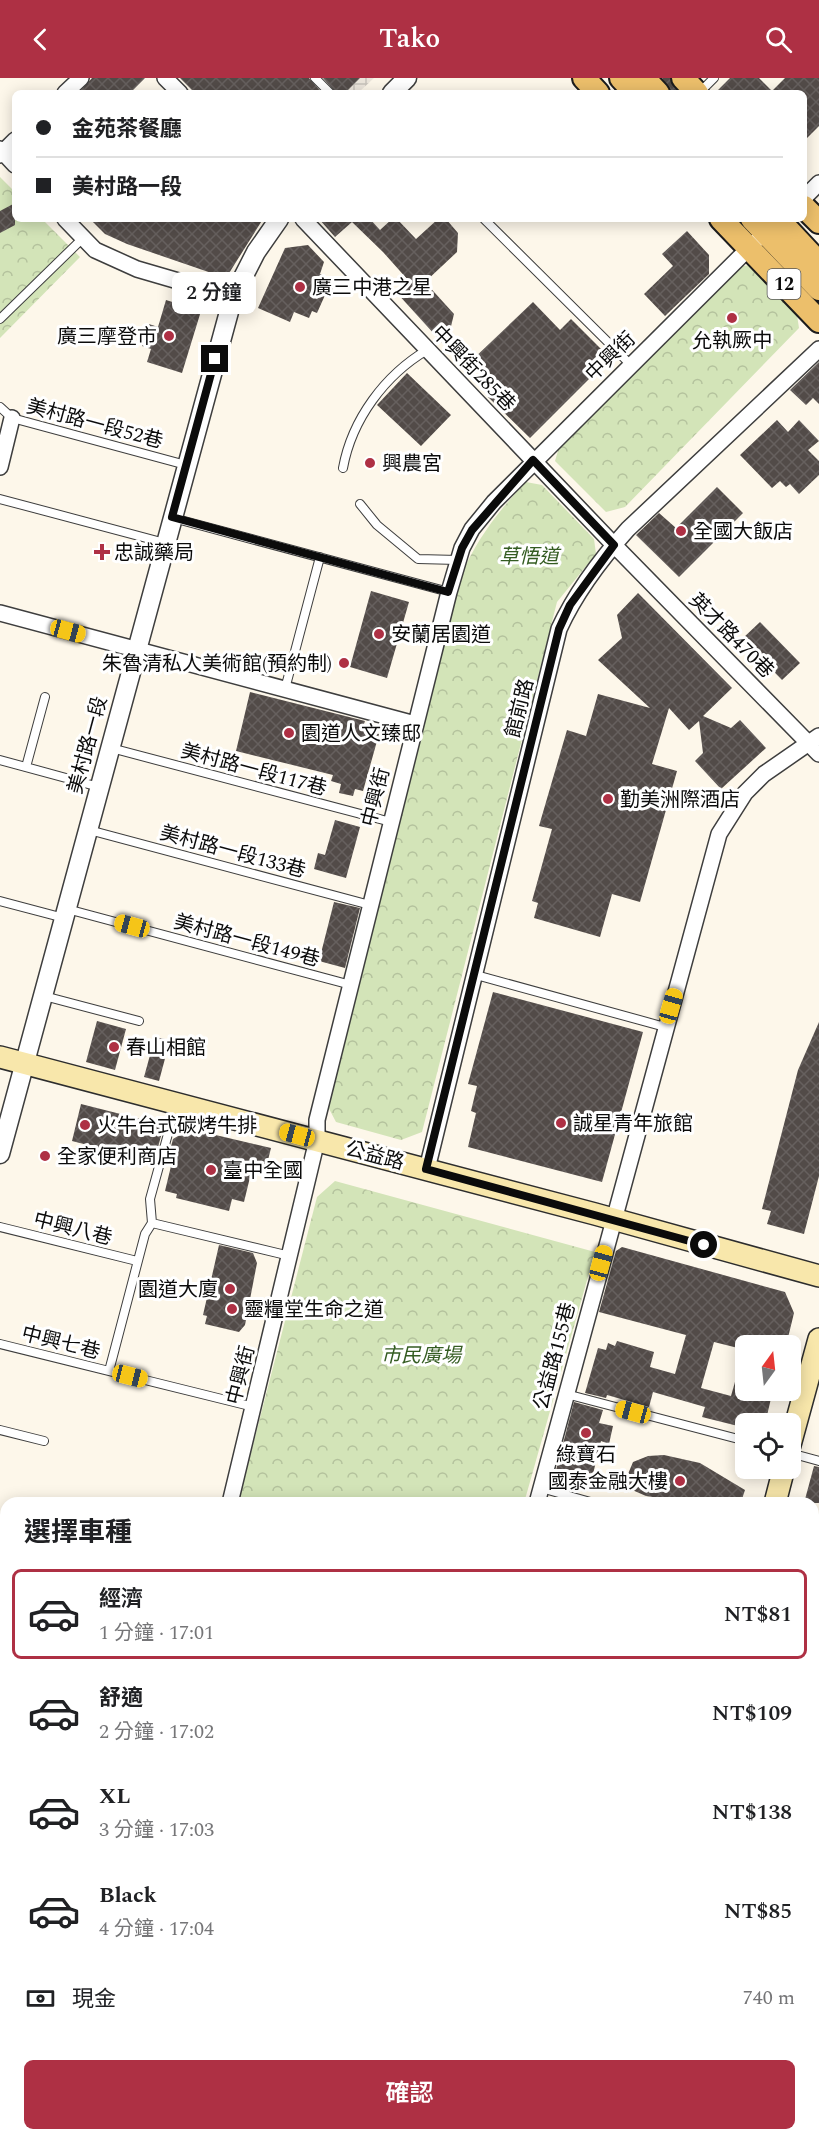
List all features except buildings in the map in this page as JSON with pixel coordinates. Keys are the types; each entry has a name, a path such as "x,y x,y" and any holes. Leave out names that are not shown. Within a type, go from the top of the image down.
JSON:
{"main road":[{"path":"584,78 595,90"},
{"path":"621,78 632,90"},
{"path":"644,78 655,90"},
{"path":"683,78 695,90"},
{"path":"807,210 819,222"},
{"name":"12","path":"741,222 767,226 819,263"},
{"name":"12","path":"767,226 819,289"},
{"name":"12","path":"767,226 819,321"},
{"name":"公益路","path":"0,1057 426,1169 819,1276"},
{"path":"799,1413 819,1339"},
{"path":"777,1497 781,1479"}],"street":[{"path":"68,90 81,78"},
{"path":"165,78 177,90"},
{"path":"395,90 407,78"},
{"path":"1,152 12,162"},
{"path":"807,196 819,183"},
{"path":"68,222 95,250 137,269 233,297"},
{"name":"美村路一段","path":"0,1154 233,297 256,252 277,222"},
{"name":"中興街285巷","path":"306,222 614,545"},
{"name":"中興街","path":"232,1497 317,1140 317,1120 448,592 458,560 472,530 533,460 631,366 767,226"},
{"name":"館前路","path":"426,1169 476,975 559,629 570,605 614,545 819,350"},
{"path":"0,466 12,418"},
{"name":"英才路470巷","path":"614,545 816,744"},
{"path":"0,613 415,724"},
{"name":"公益路155巷","path":"538,1496 719,834 745,793 765,774 816,744"}],"lane":[{"path":"315,78 327,90"},
{"path":"701,90 714,78"},
{"path":"487,222 631,366"},
{"path":"0,319 83,238"},
{"path":"343,468 354,428 366,408 413,358 427,350"},
{"name":"美村路一段52巷","path":"0,407 12,418 186,465"},
{"path":"0,499 165,543"},
{"path":"360,504 376,525 418,559 458,560"},
{"path":"172,517 448,592"},
{"path":"285,689 320,557"},
{"path":"26,767 45,697"},
{"name":"美村路一段117巷","path":"110,748 391,822"},
{"path":"0,760 99,787"},
{"name":"美村路一段133巷","path":"87,830 370,905"},
{"name":"美村路一段149巷","path":"0,901 65,913 351,985"},
{"path":"476,975 665,1027"},
{"path":"43,995 139,1021"},
{"path":"109,1371 137,1261 145,1234 152,1223 150,1199 177,1103"},
{"path":"152,1223 290,1256"},
{"name":"中興八巷","path":"0,1227 137,1261"},
{"name":"中興七巷","path":"0,1344 254,1407"},
{"path":"566,1394 735,1439"},
{"path":"0,1430 44,1442"},
{"path":"801,1457 819,1461"}],"green space":[{"path":"0,177 12,189 12,222 45,222 80,257 0,338"},
{"name":"草悟道","path":"749,265 797,315 799,328 625,507 606,512 555,461 560,444 738,267"},
{"name":"草悟道","path":"526,482 542,485 594,539 596,554 557,602 422,1132 401,1140 336,1122 326,1103 462,573 490,525"},
{"name":"市民廣場","path":"335,1181 595,1252 526,1497 240,1497 317,1197"}],"shaded area":[{"path":"360,78 374,78 361,90 348,90"}],"place":[{"name":"廣三中港之星","path":"300,287"},
{"name":"允執厥中","path":"732,318"},
{"name":"廣三摩登市","path":"169,336"},
{"name":"興農宮","path":"370,463"},
{"name":"全國大飯店","path":"681,531"},
{"name":"忠誠藥局","path":"102,552"},
{"name":"安蘭居園道","path":"379,634"},
{"name":"朱魯清私人美術館(預約制)","path":"344,663"},
{"name":"園道人文臻邸","path":"289,733"},
{"name":"勤美洲際酒店","path":"608,799"},
{"name":"春山相館","path":"114,1047"},
{"name":"誠星青年旅館","path":"561,1123"},
{"name":"火牛台式碳烤牛排","path":"85,1125"},
{"name":"全家便利商店","path":"45,1156"},
{"name":"臺中全國","path":"211,1170"},
{"name":"園道大廈","path":"230,1289"},
{"name":"靈糧堂生命之道","path":"232,1309"},
{"name":"綠寶石","path":"586,1433"},
{"name":"國泰金融大樓","path":"680,1481"}],"route":[{"path":"215,359 172,517 448,592 462,548 472,530 494,502 533,460 614,545 603,556 570,605 559,629 476,975 426,1169 704,1245"}]}
